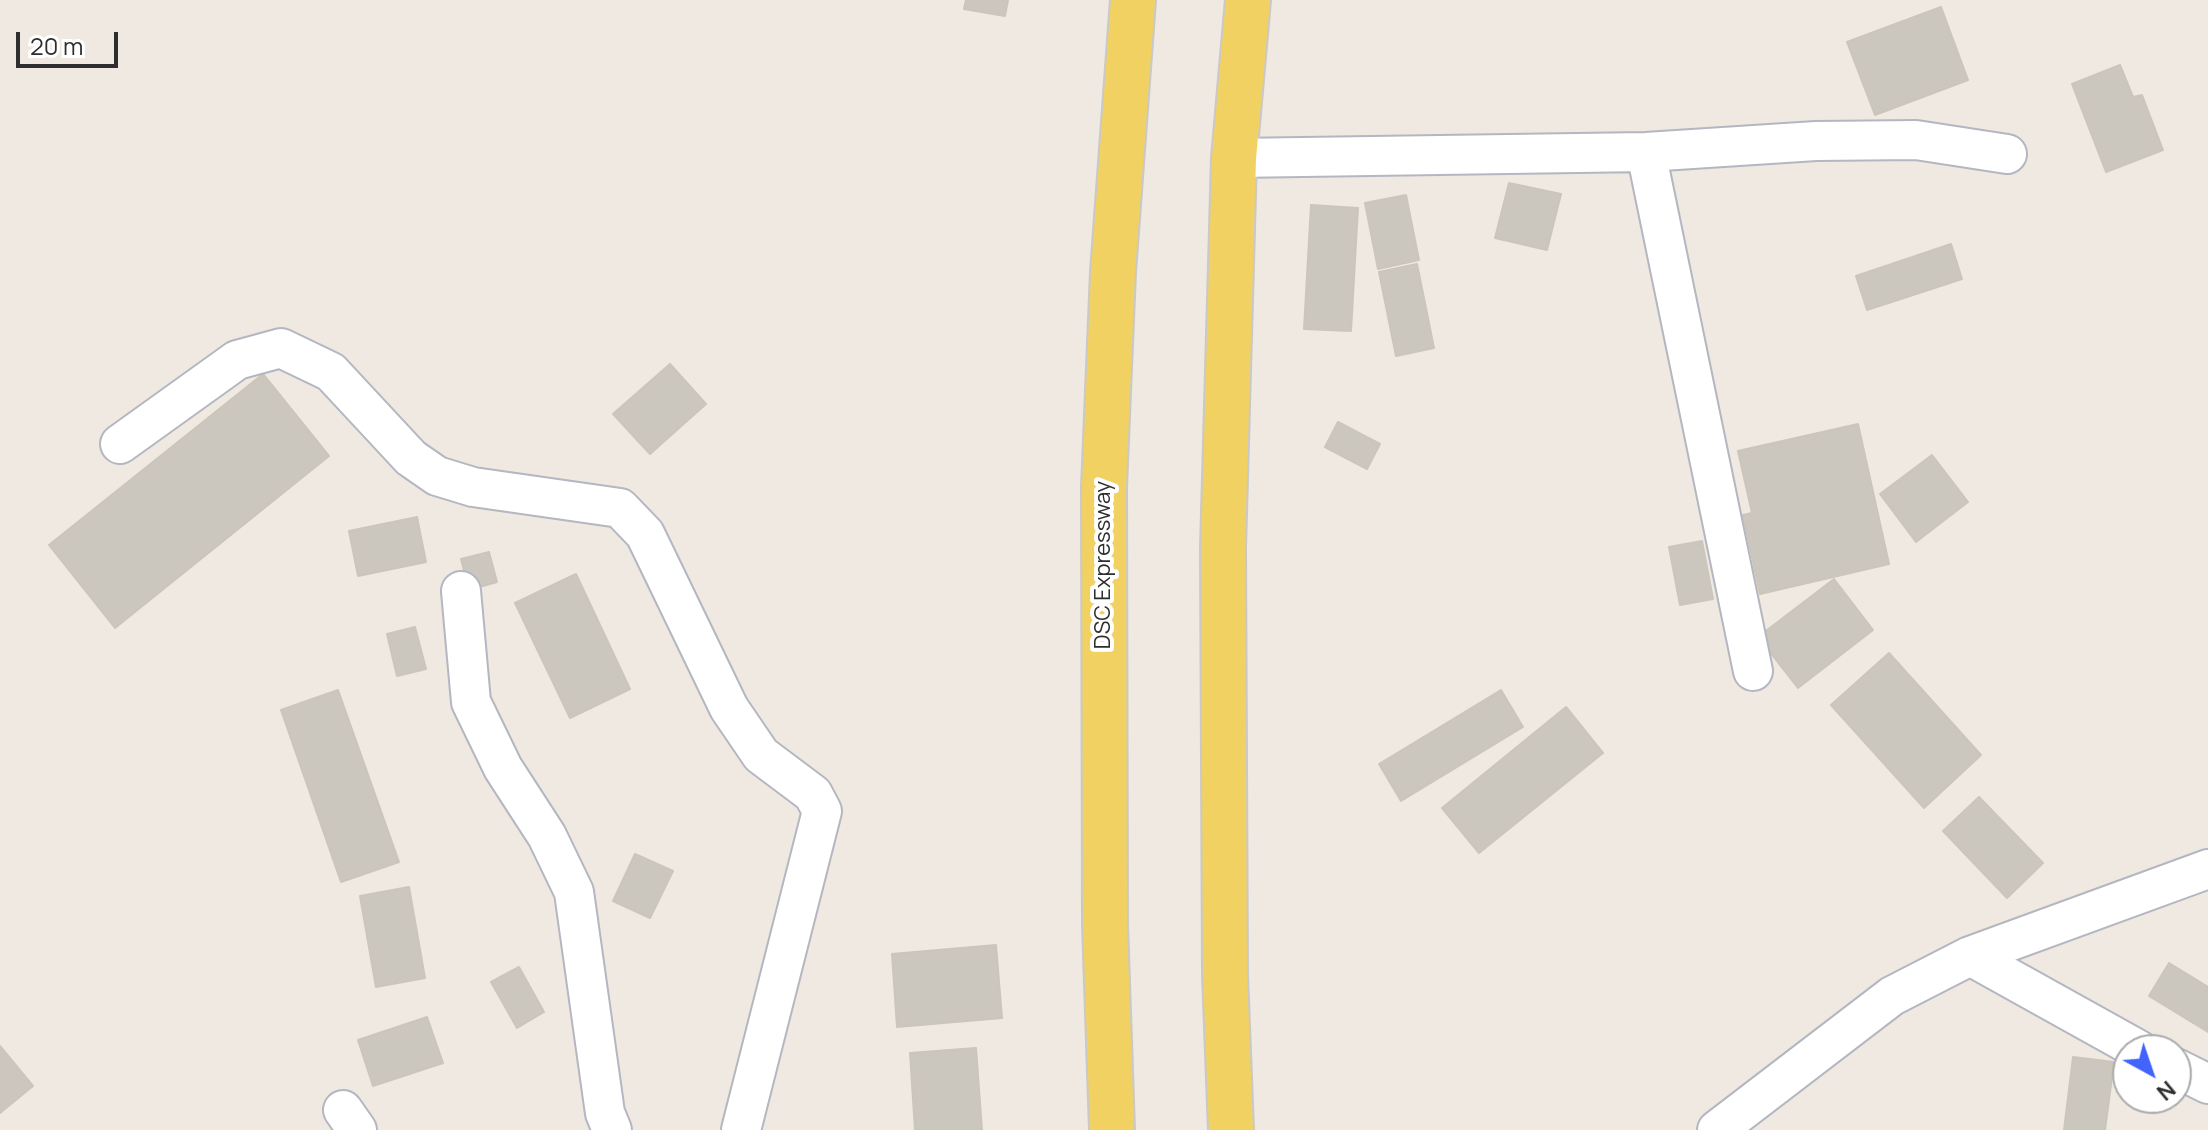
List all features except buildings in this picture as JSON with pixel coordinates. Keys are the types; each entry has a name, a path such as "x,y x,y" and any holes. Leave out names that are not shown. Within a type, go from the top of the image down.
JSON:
{"main road":[{"name":"DSC Expressway","path":"1112,1130 1105,924 1104,487 1113,272 1133,0"},
{"path":"1231,1130 1225,975 1223,548 1234,158 1248,0"}],"street":[{"path":"1234,158 1646,152 1816,141 1916,140 2007,154"},
{"path":"1646,152 1753,671"},
{"path":"120,444 237,360 281,348 331,372 411,458 437,476 473,487 620,508 645,534 729,708 761,755 813,794 822,811 741,1130"},
{"path":"461,591 471,702 503,768 547,836 574,892 605,1113 612,1130"},
{"path":"1717,1130 1892,996 1970,956 2208,869"},
{"path":"1970,956 2112,1035"}]}
